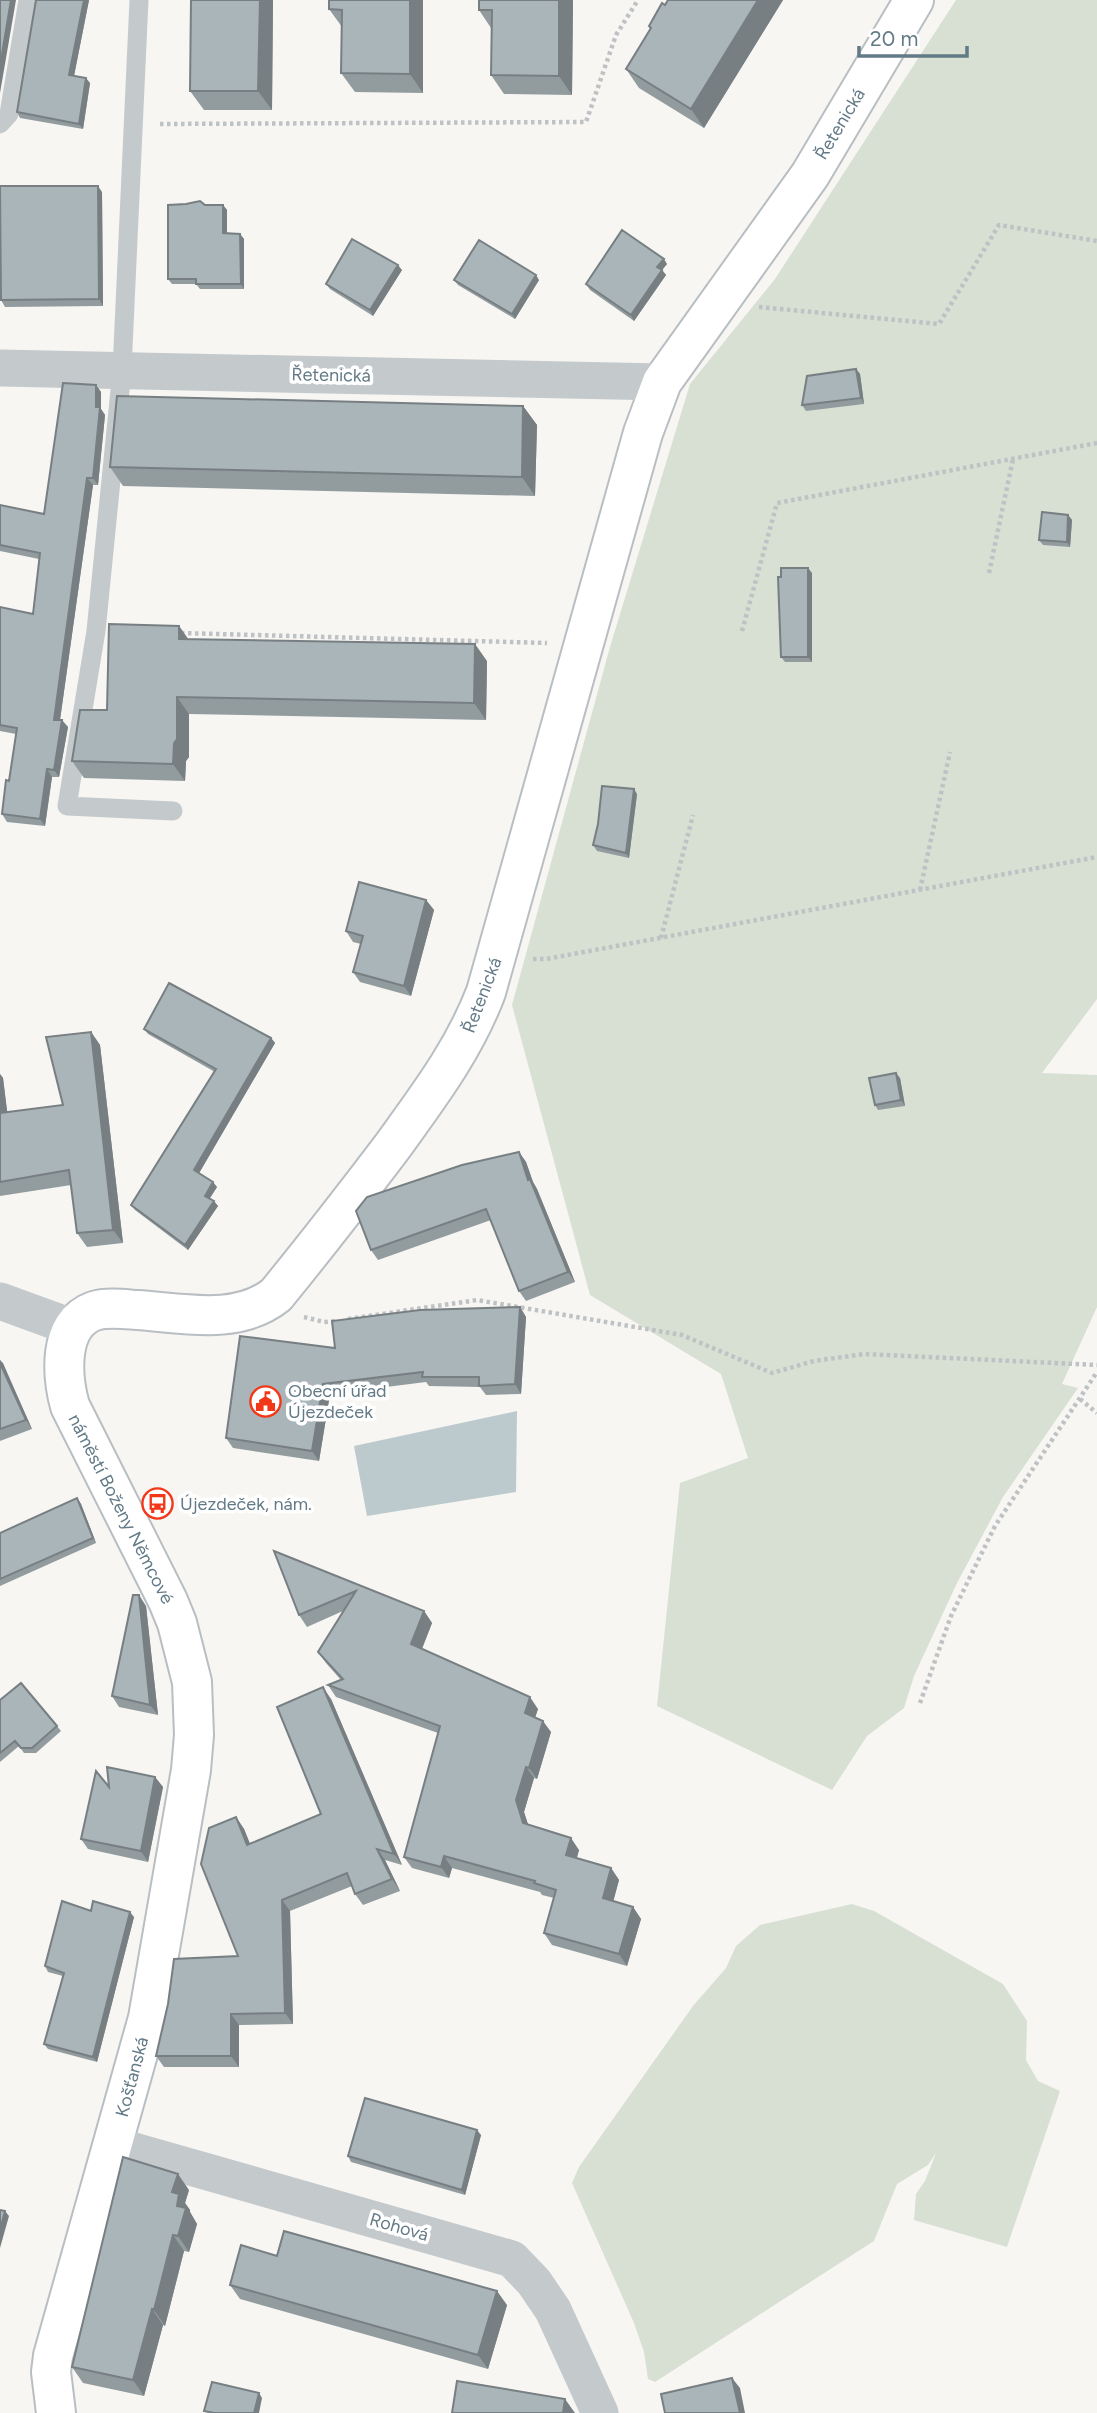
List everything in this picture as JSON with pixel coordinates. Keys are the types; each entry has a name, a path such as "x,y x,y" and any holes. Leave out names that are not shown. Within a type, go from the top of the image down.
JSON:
{"street":[{"name":"Řetenická","path":"276,1295 343,1212 440,1082 463,1045 497,956 643,433 662,382 810,174 914,0"},
{"name":"Řetenická","path":"0,368 662,382"},
{"path":"0,1301 74,1328 87,1314 96,1311 229,1315 257,1308 276,1295"},
{"name":"náměstí Boženy Němcové","path":"74,1328 64,1357 65,1389 70,1406 169,1601 192,1682 194,1735"},
{"name":"Košťanská","path":"56,2413 51,2372 53,2356 139,2053 155,1983 191,1770 194,1735"},
{"name":"Rohová","path":"113,2145 512,2259 534,2281 553,2310 600,2413"}],"lane":[{"path":"0,124 9,114 28,0"},
{"path":"139,0 122,370 96,631 67,806 173,811"}],"path":[{"path":"135,124 586,122 616,35 638,0"},
{"path":"717,304 939,324 999,225 1097,241"},
{"path":"741,631 777,503 1097,443"},
{"path":"989,573 1013,459"},
{"path":"180,633 583,644"},
{"path":"920,890 950,752"},
{"path":"661,938 692,815"},
{"path":"497,956 546,960 1097,857"},
{"path":"276,1295 303,1317 324,1322 477,1300 682,1335 772,1373 814,1361 864,1354 1097,1365"},
{"path":"920,1703 950,1616 995,1526 1097,1372"},
{"path":"1080,1399 1097,1413"}],"shaded area":[{"path":"956,0 1097,0 1097,999 1042,1073 1097,1075 1097,1307 1062,1384 1078,1388 1003,1497 957,1583 914,1676 904,1708 867,1736 832,1790 657,1706 680,1483 748,1458 721,1374 590,1295 512,1005 610,647 690,384 775,279"},
{"path":"517,1411 516,1492 367,1516 354,1446"},
{"path":"852,1904 874,1911 1003,1984 1027,2021 1026,2060 1038,2081 1060,2091 1007,2247 914,2220 916,2194 925,2181 936,2153 928,2165 897,2184 874,2241 655,2382 648,2379 644,2352 634,2323 572,2183 579,2167 693,2006 726,1968 736,1946 760,1925"}],"building":[{"path":"0,0 11,0 0,66"},
{"path":"36,0 84,0 69,75 86,78 79,124 17,112"},
{"path":"191,0 260,0 258,91 190,91"},
{"path":"329,0 410,0 410,74 341,73 342,10 329,9"},
{"path":"479,0 559,0 559,76 491,75 492,10 479,10"},
{"path":"668,0 758,0 691,109 626,69 651,28 649,26 662,3 665,5"},
{"path":"0,186 98,186 99,299 1,300"},
{"path":"200,201 205,205 223,205 223,233 240,234 241,284 196,284 196,279 168,279 168,205"},
{"path":"622,230 664,259 657,267 662,270 631,315 586,284"},
{"path":"352,239 398,265 370,310 326,284"},
{"path":"479,240 536,275 512,314 454,280"},
{"path":"856,369 861,398 802,405 807,376"},
{"path":"63,383 96,385 96,407 100,407 93,478 87,478 54,720 62,720 54,770 47,769 40,819 2,814 17,728 0,725 0,607 33,614 40,553 0,545 0,505 44,514"},
{"path":"117,396 523,406 522,477 110,467"},
{"path":"1042,512 1068,515 1067,542 1039,540"},
{"path":"781,568 808,568 808,657 781,657 778,577 781,577"},
{"path":"109,624 179,626 179,639 475,644 474,703 177,697 177,739 174,743 173,764 72,761 80,710 107,710"},
{"path":"602,786 634,789 626,853 593,845"},
{"path":"359,882 426,900 404,986 353,972 363,936 346,931"},
{"path":"169,983 271,1038 194,1170 213,1182 205,1196 214,1201 185,1245 131,1205 216,1069 144,1029"},
{"path":"91,1032 113,1230 77,1233 69,1170 0,1182 0,1113 63,1105 46,1037"},
{"path":"896,1073 901,1100 875,1105 869,1078"},
{"path":"519,1152 528,1180 530,1179 568,1272 519,1291 486,1209 371,1250 356,1211 367,1197 462,1165"},
{"path":"520,1307 515,1384 479,1386 479,1377 422,1377 423,1372 323,1384 312,1451 226,1438 240,1336 335,1348 332,1321 420,1310"},
{"path":"0,1363 26,1420 0,1429"},
{"path":"77,1498 93,1538 0,1579 0,1533"},
{"path":"274,1551 424,1611 411,1644 530,1697 525,1713 543,1721 516,1800 523,1823 571,1838 566,1855 611,1868 603,1898 633,1907 619,1954 544,1933 556,1890 534,1883 535,1881 444,1856 441,1867 404,1857 440,1726 328,1685 343,1679 318,1652 356,1591 299,1615"},
{"path":"133,1595 139,1595 150,1705 112,1696"},
{"path":"21,1683 57,1726 32,1748 21,1748 15,1741 0,1753 0,1700"},
{"path":"323,1687 394,1854 377,1849 392,1879 355,1894 347,1873 282,1900 285,2013 231,2014 231,2056 156,2056 168,2004 174,1959 238,1956 201,1864 209,1828 236,1817 247,1845 321,1814 277,1707"},
{"path":"107,1767 155,1777 141,1851 81,1839 96,1771 109,1787"},
{"path":"62,1901 91,1911 93,1901 130,1912 93,2057 44,2044 64,1973 45,1966"},
{"path":"365,2098 477,2130 462,2190 348,2156"},
{"path":"123,2157 178,2174 172,2192 179,2194 177,2206 186,2208 178,2236 173,2235 133,2380 72,2367"},
{"path":"0,2210 5,2211 0,2230"},
{"path":"284,2231 497,2291 478,2355 230,2285 241,2245 277,2256"},
{"path":"732,2378 740,2413 665,2413 661,2394"},
{"path":"457,2381 565,2399 563,2413 452,2413"},
{"path":"212,2382 259,2393 254,2413 204,2411"}],"place":[{"name":"Obecní úřad Újezdeček","path":"265,1401"},
{"name":"Újezdeček, nám.","path":"157,1504"}]}
